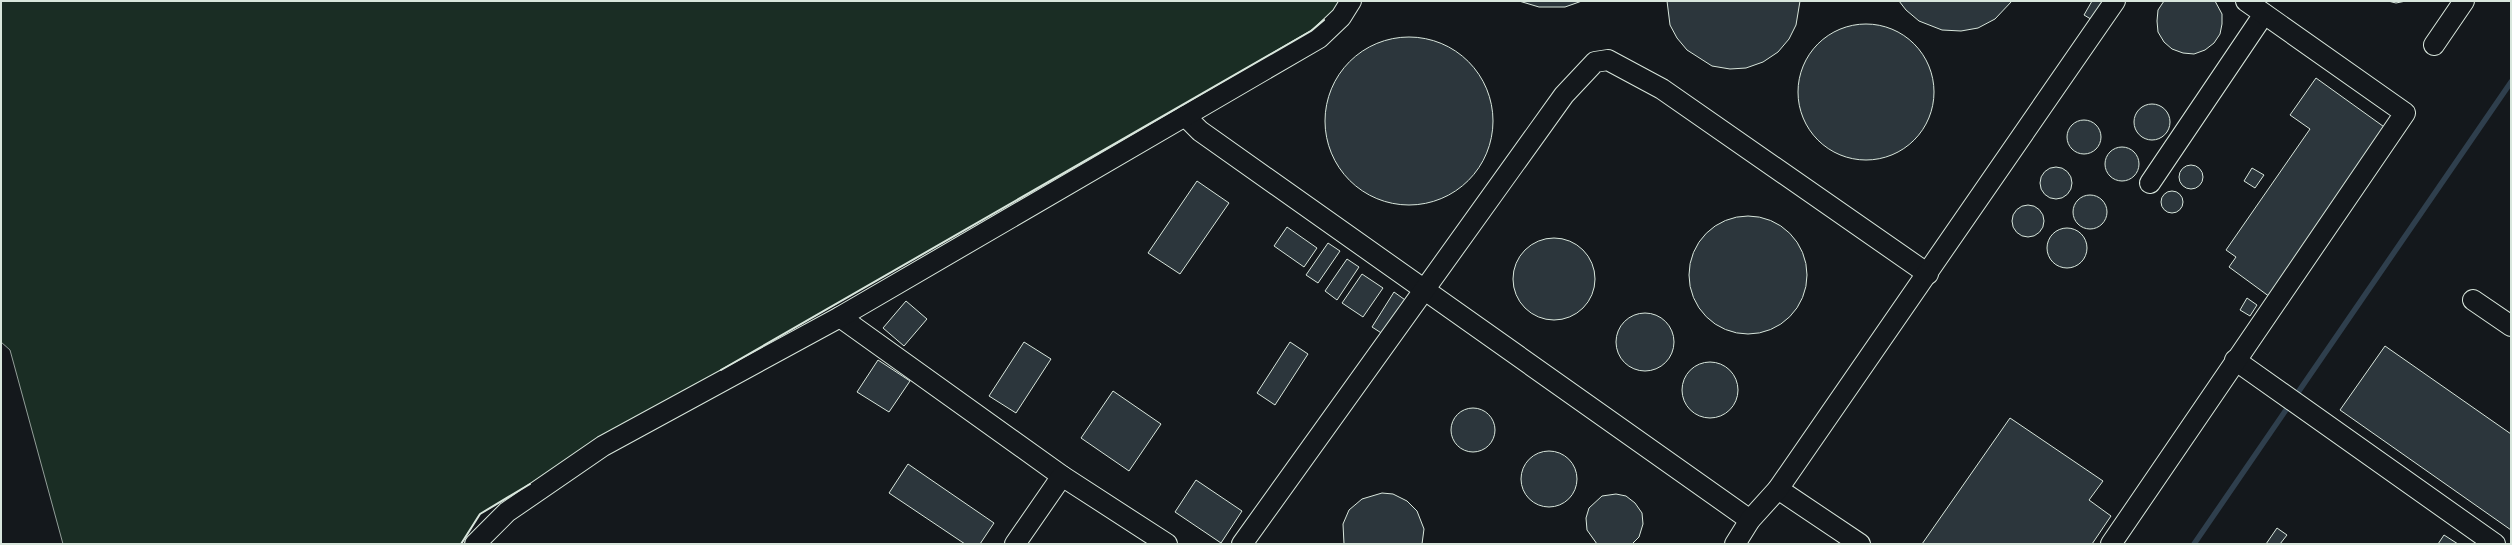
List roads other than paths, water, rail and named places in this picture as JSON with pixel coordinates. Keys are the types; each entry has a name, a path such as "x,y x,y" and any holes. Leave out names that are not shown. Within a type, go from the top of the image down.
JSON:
{"street":[{"path":"476,544 507,512 603,446 840,317 1319,38 1341,17 1351,1"},
{"path":"1735,544 1750,520 1778,490 2115,1"},
{"path":"2111,544 2405,113 2246,1"},
{"path":"2434,45 2464,1"},
{"path":"2150,183 2264,14"},
{"path":"1242,544 1564,95 1595,62 1608,60 1662,89 1928,274"},
{"path":"1185,116 1200,132 1750,520"},
{"path":"2472,300 2511,326"},
{"path":"840,317 1062,476 1167,544"},
{"path":"2236,360 2496,544"},
{"path":"1015,544 1062,476"},
{"path":"1778,490 1860,544"}],"waterway":[{"path":"2194,544 2511,82"}]}
